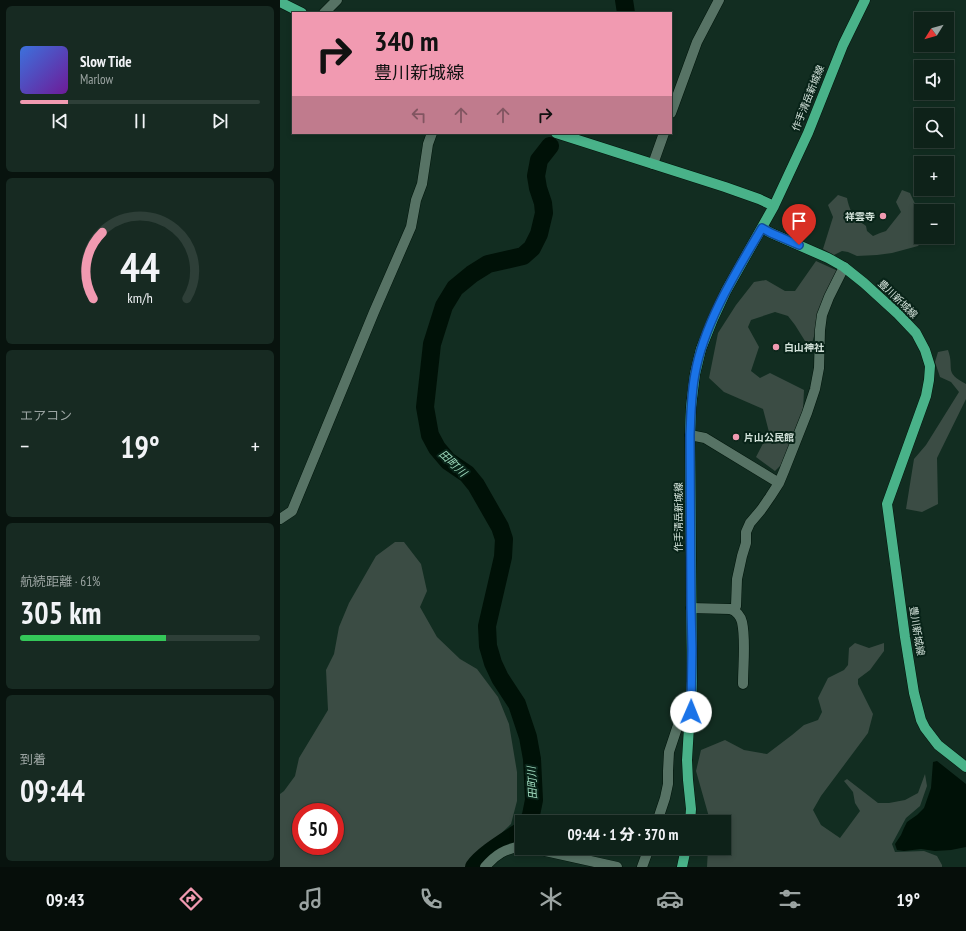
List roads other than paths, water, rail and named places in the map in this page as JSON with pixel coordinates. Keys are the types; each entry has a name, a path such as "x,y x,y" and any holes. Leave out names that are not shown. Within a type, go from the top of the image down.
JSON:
{"main road":[{"name":"作手清岳新城線","path":"774,206 808,133 843,45 865,0"},
{"path":"280,2 300,12"},
{"path":"559,134 725,187 774,206 762,228"},
{"name":"作手清岳新城線","path":"691,815 687,760 691,702 692,649 690,435 691,407 695,374 701,348 713,319 726,291 762,228"},
{"name":"豊川新城線","path":"762,228 828,258 844,267 898,314 916,333 925,350 930,366 926,396 887,504 906,644 914,692 921,720 938,745 966,767"},
{"path":"682,867 685,855"}],"street":[{"path":"325,12 337,0"},
{"path":"672,111 697,42 719,0"},
{"path":"280,519 292,511 374,312 411,227 416,200 422,184 428,144 432,134"},
{"path":"653,164 664,134"},
{"path":"734,610 736,606 737,579 746,543 746,532 750,523 761,510 779,482 807,413 820,368 820,330 822,315 844,267"},
{"path":"690,435 705,438 779,482"},
{"path":"691,608 734,610 742,621 744,639 743,684"},
{"path":"659,815 668,784 669,752 684,706 691,702"},
{"path":"485,867 492,859 502,852 515,847"},
{"path":"563,855 617,867"},
{"path":"642,867 646,855"}],"waterway":[{"name":"田町川","path":"624,0 626,12"},
{"name":"田町川","path":"531,815 534,800 532,759 528,737 517,704 500,678 493,663 488,646 487,626 503,557 504,539 500,527 476,485 467,474 448,461 437,448 430,435 425,407 432,344 444,306 455,288 472,274 488,264 523,256 532,248 539,234 544,213 536,176 539,160 550,146"},
{"name":"田町川","path":"474,867 490,852 515,835"}],"place":[{"name":"祥雲寺","path":"883,216"},
{"name":"白山神社","path":"776,347"},
{"name":"片山公民館","path":"736,437"}]}
